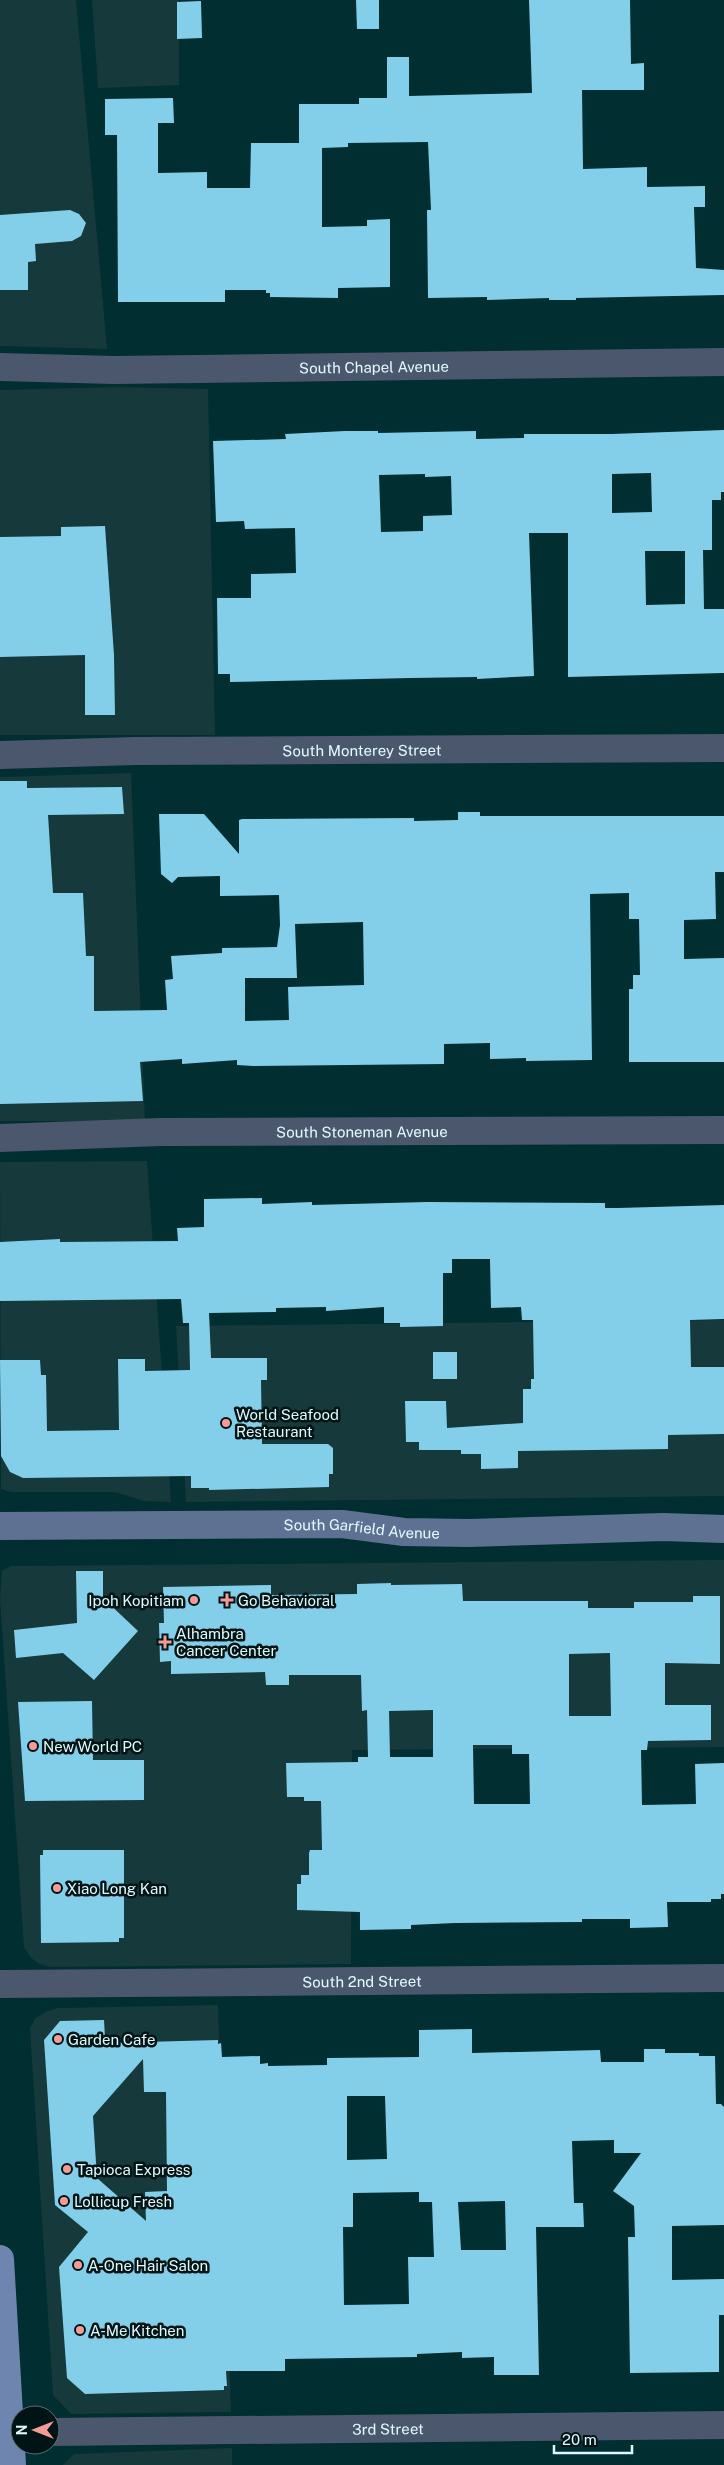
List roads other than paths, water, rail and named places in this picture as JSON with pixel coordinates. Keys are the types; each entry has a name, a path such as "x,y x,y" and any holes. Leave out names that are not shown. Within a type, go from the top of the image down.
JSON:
{"main road":[{"name":"South Garfield Avenue","path":"0,1526 342,1524 404,1532 459,1533 663,1527 724,1529"},
{"path":"0,2259 10,2432"}],"street":[{"name":"South Chapel Avenue","path":"12,367 179,369 724,362"},
{"name":"South Monterey Street","path":"0,754 136,751 724,748"},
{"name":"South Stoneman Avenue","path":"0,1138 160,1132 724,1130"},
{"name":"South 2nd Street","path":"0,1984 724,1978"},
{"name":"3rd Street","path":"60,2432 724,2425"}],"place":[{"name":"World Seafood Restaurant","path":"226,1423"},
{"name":"Ipoh Kopitiam","path":"194,1600"},
{"name":"Go Behavioral","path":"227,1600"},
{"name":"Alhambra Cancer Center","path":"165,1642"},
{"name":"New World PC","path":"33,1746"},
{"name":"Xiao Long Kan","path":"57,1888"},
{"name":"Garden Cafe","path":"58,2039"},
{"name":"Tapioca Express","path":"67,2169"},
{"name":"Lollicup Fresh","path":"64,2201"},
{"name":"A-One Hair Salon","path":"78,2265"},
{"name":"A-Me Kitchen","path":"80,2330"}]}
